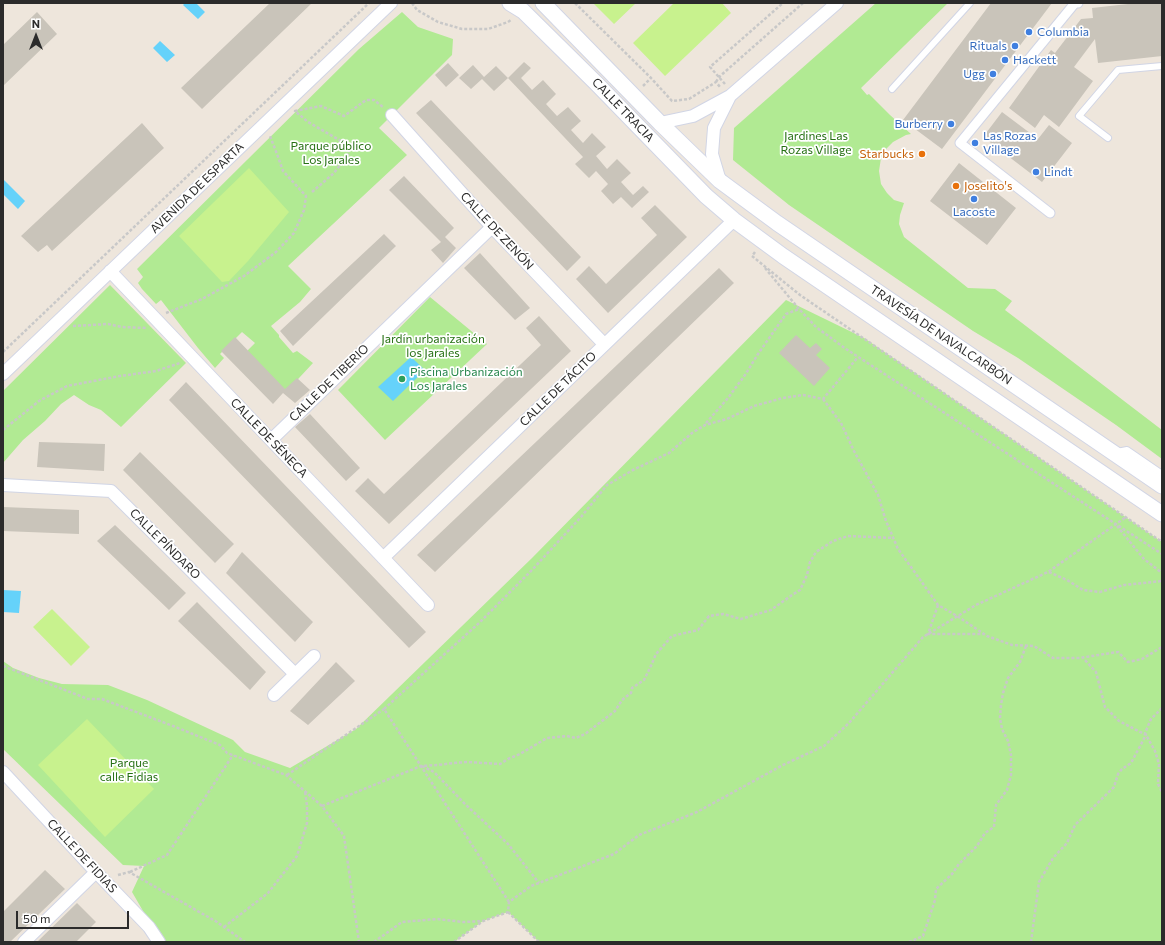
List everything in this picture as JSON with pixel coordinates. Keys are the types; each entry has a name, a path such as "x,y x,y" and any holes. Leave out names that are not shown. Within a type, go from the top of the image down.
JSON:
{"street":[{"name":"AVENIDA DE ESPARTA","path":"3,374 391,3"},
{"name":"CALLE TRACIA","path":"510,3 524,11 706,196 734,220"},
{"name":"CALLE TRACIA","path":"543,3 660,123 720,181"},
{"path":"660,123 693,116 732,94 837,3"},
{"path":"1050,213 960,143 1075,3 1078,3"},
{"path":"720,181 712,154 714,128 732,94"},
{"name":"CALLE DE ZENÓN","path":"392,115 492,227 604,344"},
{"name":"TRAVESÍA DE NAVALCARBÓN","path":"720,181 777,223 1162,486"},
{"name":"CALLE DE TÁCITO","path":"383,558 734,220"},
{"name":"TRAVESÍA DE NAVALCARBÓN","path":"734,220 796,265 1162,514"},
{"name":"CALLE DE TIBERIO","path":"271,440 492,227"},
{"name":"CALLE DE SÉNECA","path":"110,271 428,605"},
{"name":"CALLE PÍNDARO","path":"3,485 111,491 296,674"},
{"path":"274,695 314,656"},
{"name":"CALLE DE FIDIAS","path":"5,778 149,927 159,942"},
{"path":"24,942 99,875"}],"lane":[{"path":"892,89 970,3"},
{"path":"1108,138 1079,116 1118,70 1162,66"},
{"path":"1113,452 1127,450 1162,474"}],"path":[{"path":"3,352 369,3"},
{"path":"412,3 417,10 438,22 462,29 488,29 508,22 524,11"},
{"path":"732,94 710,67 783,3"},
{"path":"716,82 719,77 802,3"},
{"path":"312,192 334,173 348,153 348,145 308,122 295,111 321,106 344,116 366,100 374,100 392,115"},
{"path":"164,314 202,299 244,276 276,252 294,233 304,210 306,196 283,171 276,151"},
{"path":"761,263 816,327 858,357 1162,554"},
{"path":"286,775 384,709 478,624 531,571 576,522 607,485 633,470 669,453 705,424 737,387 786,314 799,309"},
{"path":"53,325 74,326 108,324 122,327 166,330"},
{"path":"3,430 39,401 67,386 156,371 177,365 192,357"},
{"path":"823,399 858,357"},
{"path":"705,424 727,419 754,406 783,398 803,395 823,399 841,423 854,451 878,495 886,521 898,549 938,605 958,616 987,636 1012,644 1034,646 1053,658 1083,658 1118,652 1128,662 1142,659 1162,646"},
{"path":"509,902 531,886 614,854 639,835 697,812 783,765 824,746 849,723 923,637 976,605 1048,572 1126,517"},
{"path":"1115,524 1144,560 1162,573"},
{"path":"322,806 421,766 467,762 500,764 547,738 567,736 576,738 585,734 615,710 622,700 631,693 632,688 644,680 656,654 672,636 698,630 709,616 723,614 741,619 771,610 800,590 807,575 810,562 816,552 833,541 848,536 894,538"},
{"path":"1048,572 1067,580 1083,590 1100,592 1124,585 1162,581"},
{"path":"928,634 938,605"},
{"path":"928,634 984,634"},
{"path":"909,942 923,936 935,900 936,889 952,874 959,864 977,846 985,833 994,827 996,805 1007,790 1011,775 1011,755 1008,741 1002,729 1000,718 1003,693 1008,678 1020,662 1026,646"},
{"path":"1083,658 1096,672 1105,707 1119,721 1146,735 1155,751 1158,764 1158,784 1162,792"},
{"path":"3,666 88,700 102,699 173,726 220,745 227,753 286,775 322,806 344,836 360,942"},
{"path":"1031,942 1039,882 1053,858 1067,843 1075,825 1114,787 1118,774 1122,769 1131,763 1146,735 1145,733 1151,719 1162,708"},
{"path":"384,709 509,902 508,912"},
{"path":"99,875 129,872 167,855 233,755"},
{"path":"421,766 434,772 466,805 508,844 539,883"},
{"path":"224,927 268,893 297,856 307,823 305,791"},
{"path":"129,872 224,927 245,942"},
{"path":"454,942 484,921 508,912"},
{"path":"508,912 539,942"},
{"path":"374,942 402,922 437,919 463,922 484,921"}],"green space":[{"path":"593,3 636,3 614,24"},
{"path":"674,3 722,3 731,13 665,76 633,43"},
{"name":"Jardines Las Rozas Village","path":"876,3 948,3 861,88 911,134 893,142 886,149 881,158 879,171 881,184 887,193 894,200 904,203 899,224 904,237 968,288 995,289 1012,301 1005,310 1162,430 1162,459 1116,425 1018,358 973,331 789,205 733,160 734,128"},
{"name":"Parque público Los Jarales","path":"402,12 418,27 453,39 452,55 379,128 407,155 288,266 311,289 300,302 271,326 293,353 297,351 313,363 286,392 246,352 255,343 242,332 220,354 224,358 215,368 161,300 156,304 142,289 138,283 143,277 137,269 359,49"},
{"path":"249,168 289,212 248,261 229,281 222,282 179,236"},
{"path":"110,285 186,363 121,427 101,410 89,405 74,395 61,404 45,421 23,440 3,463 3,391"},
{"name":"Jardín urbanización los Jarales","path":"430,297 487,344 385,440 338,390"},
{"name":"Parque calle Fidias","path":"786,300 864,338 1162,542 1162,942 539,942 508,912 483,921 454,942 161,942 132,892 144,866 123,865 3,749 3,661 13,668 39,678 62,684 108,685 147,700 233,740 245,752 290,768 356,729 532,558"},
{"path":"52,609 90,647 71,666 33,627"},
{"name":"Parque calle Fidias","path":"87,719 154,789 105,837 38,765"}],"water":[{"path":"185,3 196,3 205,12 198,19 183,5"},
{"path":"160,41 175,55 167,62 153,48"},
{"path":"4,180 25,201 18,209 3,194"},
{"name":"Piscina Urbanización Los Jarales","path":"411,357 425,370 393,401 378,387"},
{"path":"3,590 21,591 19,613 3,612"}],"building":[{"path":"270,3 312,3 202,109 181,88"},
{"path":"991,3 1052,3 942,149 903,120"},
{"path":"1137,3 1162,3 1162,56 1098,63 1095,39 1074,67 1093,81 1059,127 1044,115 1035,128 1009,108 1051,50 1055,53 1081,19 1093,18 1092,8"},
{"path":"37,12 57,34 3,86 3,45"},
{"path":"524,62 531,68 521,78 532,90 543,80 556,94 546,104 557,116 568,107 581,121 571,130 583,143 592,133 606,147 596,156 607,169 617,159 631,173 621,182 633,195 643,186 649,192 632,208 621,197 613,204 601,191 608,184 596,171 589,178 575,164 583,157 508,78"},
{"path":"448,63 459,75 446,87 435,75"},
{"path":"473,65 484,77 496,66 508,78 494,91 482,79 471,89 459,78"},
{"path":"431,100 581,257 567,271 416,113"},
{"path":"1002,112 1038,139 1049,125 1072,143 1042,182 983,137"},
{"path":"142,123 164,148 52,251 47,245 38,252 21,236"},
{"path":"959,163 1016,208 987,245 930,201"},
{"path":"404,176 454,228 445,237 456,248 443,263 431,250 441,242 389,190"},
{"path":"655,205 687,237 608,313 576,279 589,266 606,284 657,235 641,218"},
{"path":"384,234 396,246 293,346 280,331"},
{"path":"480,253 530,308 515,320 464,268"},
{"path":"719,268 734,283 435,572 417,555"},
{"path":"539,316 571,351 389,524 355,491 368,478 384,494 541,345 526,328"},
{"path":"796,335 810,348 816,343 822,349 816,355 830,368 814,386 779,353"},
{"path":"235,337 285,389 297,378 310,390 295,403 283,393 273,404 221,351"},
{"path":"186,382 426,632 409,648 169,400"},
{"path":"310,414 360,468 346,481 295,427"},
{"path":"39,442 105,444 104,471 37,467"},
{"path":"140,452 234,544 215,563 123,470"},
{"path":"3,507 79,510 79,534 3,531"},
{"path":"115,525 186,593 169,610 97,541"},
{"path":"242,552 313,622 295,642 226,573"},
{"path":"197,602 266,672 250,690 178,621"},
{"path":"336,662 355,681 308,725 290,711"},
{"path":"45,870 65,889 10,942 3,942 3,912"},
{"path":"77,903 96,922 76,942 37,942"}],"place":[{"name":"Columbia","path":"1029,32"},
{"name":"Rituals","path":"1015,46"},
{"name":"Hackett","path":"1005,60"},
{"name":"Ugg","path":"993,74"},
{"name":"Burberry","path":"951,124"},
{"name":"Las Rozas Village","path":"975,143"},
{"name":"Starbucks","path":"922,154"},
{"name":"Lindt","path":"1036,172"},
{"name":"Joselito's","path":"956,186"},
{"name":"Lacoste","path":"974,199"},
{"name":"Piscina Urbanización Los Jarales","path":"402,379"}]}
